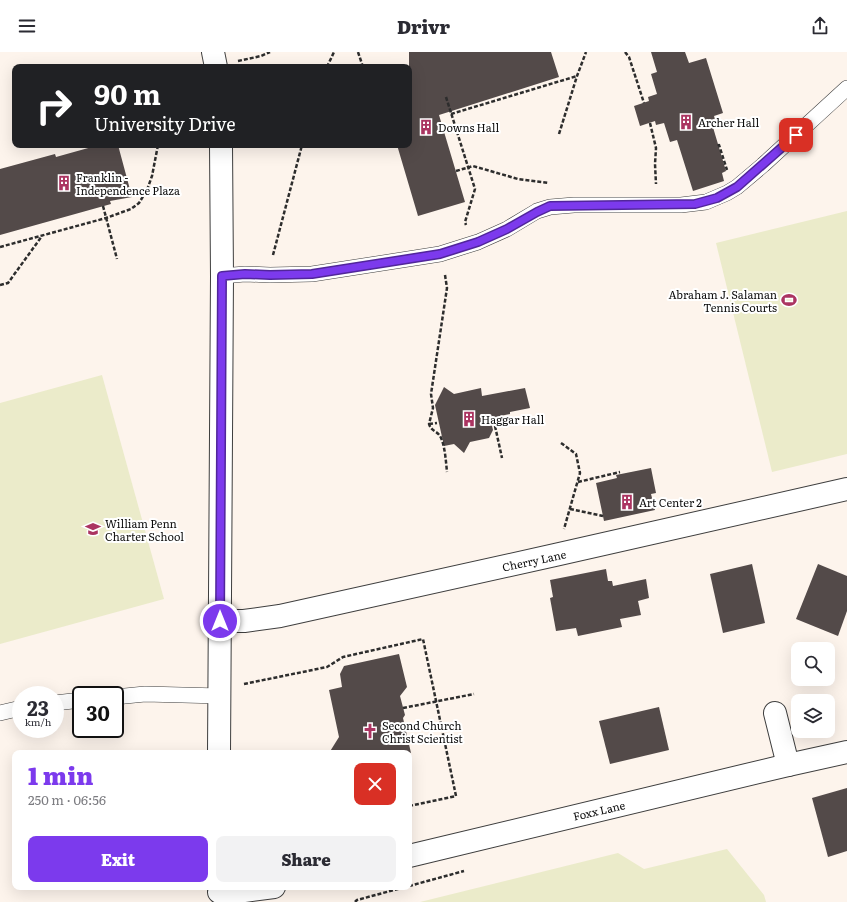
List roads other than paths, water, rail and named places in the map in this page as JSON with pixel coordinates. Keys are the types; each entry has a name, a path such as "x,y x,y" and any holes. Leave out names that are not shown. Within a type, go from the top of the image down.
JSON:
{"street":[{"path":"213,52 215,64"},
{"path":"219,750 222,276 221,148"},
{"name":"Cherry Lane","path":"220,621 244,621 280,616 555,556 847,489"},
{"path":"775,713 788,765"},
{"name":"Foxx Lane","path":"412,855 847,752"},
{"path":"219,894 252,890"}],"lane":[{"path":"222,276 245,274 312,274 416,259 440,254 470,245 507,229 550,206 695,204 717,198 733,189 763,165 847,88"},
{"path":"124,696 145,694 220,696"},
{"path":"0,713 12,710"}],"place":[{"name":"Archer Hall","path":"686,122"},
{"name":"Downs Hall","path":"426,127"},
{"name":"Franklin - Independence Plaza","path":"64,183"},
{"name":"Abraham J. Salaman Tennis Courts","path":"789,300"},
{"name":"Haggar Hall","path":"469,419"},
{"name":"Art Center 2","path":"627,502"},
{"name":"William Penn Charter School","path":"93,529"},
{"name":"Second Church Christ Scientist","path":"370,731"}]}
